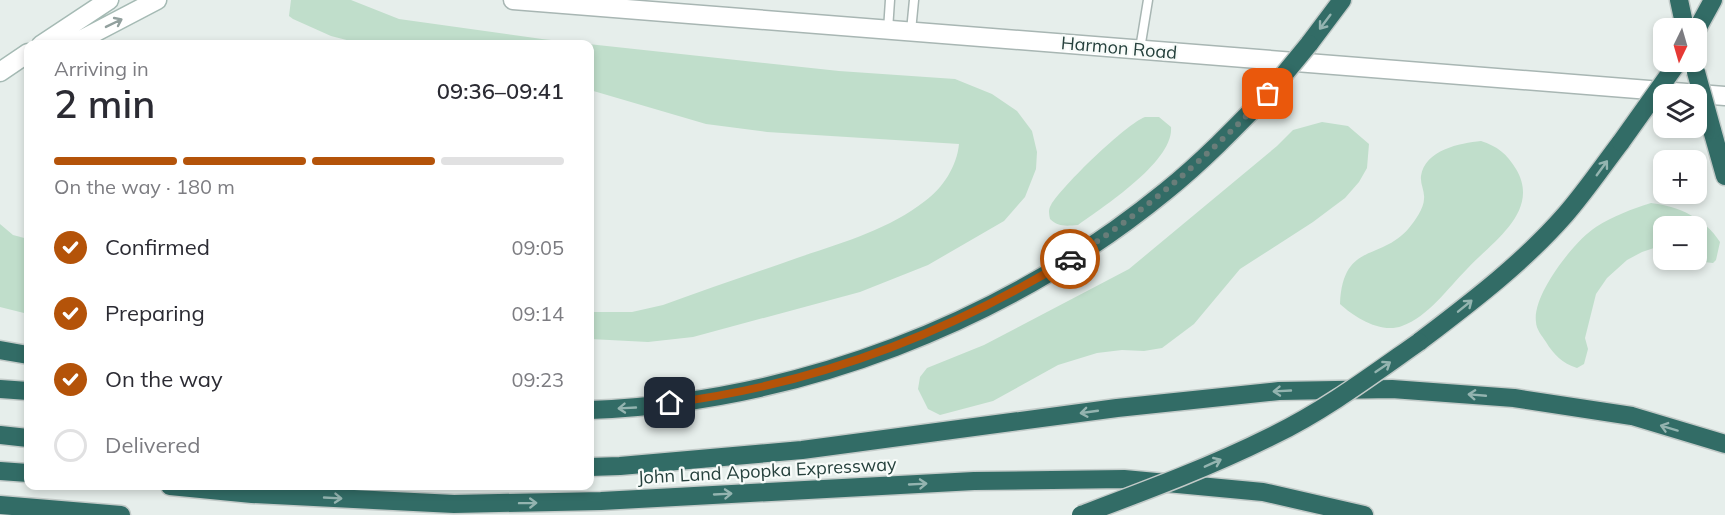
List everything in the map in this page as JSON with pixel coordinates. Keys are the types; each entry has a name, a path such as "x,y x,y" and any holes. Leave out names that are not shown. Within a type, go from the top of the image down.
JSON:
{"highway":[{"path":"594,410 633,408 688,401 796,379 885,351 972,314 1044,275 1135,214 1190,171 1268,94 1342,0"},
{"path":"1679,0 1683,18"},
{"path":"1703,18 1713,0"},
{"path":"1081,515 1191,474 1273,436 1307,417 1419,342 1499,279 1563,216 1671,72"},
{"path":"1695,72 1725,176"},
{"path":"0,350 24,354"},
{"name":"John Land Apopka Expressway","path":"594,467 802,450 1118,408 1279,391 1392,388 1514,398 1632,416 1725,444"},
{"path":"0,389 24,391"},
{"path":"0,435 24,438"},
{"path":"0,471 24,473"},
{"name":"John Land Apopka Expressway","path":"211,490 454,504 601,501 974,481 1124,478 1263,492 1364,515"},
{"path":"0,505 121,515"}],"street":[{"path":"49,40 109,0"},
{"path":"81,40 157,0"},
{"name":"Harmon Road","path":"513,0 603,4 911,32 1725,96"},
{"path":"0,72 24,57"},
{"path":"0,80 24,68"}],"lane":[{"path":"888,30 890,0"},
{"path":"911,32 914,0"},
{"path":"1140,50 1148,0"}],"green space":[{"path":"291,0 351,0 399,19 551,40 347,40 331,36 289,16"},
{"path":"594,45 839,71 955,79 992,94 1017,111 1032,131 1037,152 1036,169 1025,197 1004,221 928,265 860,292 693,337 648,342 594,339 594,312 632,312 663,305 847,241 896,220 938,190 952,168 959,144 767,132 706,124 594,91"},
{"path":"1145,117 1159,117 1171,127 1169,140 1150,168 1120,195 1078,225 1066,226 1053,222 1049,212 1057,196 1095,156 1124,131"},
{"path":"1322,122 1348,126 1369,144 1367,168 1359,182 1345,198 1313,222 1240,269 1194,324 1162,348 1097,353 1058,365 993,401 940,415 928,409 918,389 920,377 927,368 984,345 1129,269 1277,146 1293,130"},
{"path":"1481,141 1497,148 1509,159 1522,184 1523,198 1518,212 1501,236 1437,301 1420,316 1402,326 1385,328 1368,323 1340,304 1348,270 1365,255 1398,238 1419,214 1424,199 1421,176 1429,160 1436,154 1454,146"},
{"path":"1651,203 1681,210 1692,216 1653,216 1653,248 1627,260 1607,278 1596,294 1585,338 1588,349 1584,364 1577,368 1567,364 1552,351 1536,325 1541,298 1547,284 1566,256 1587,234 1630,210"},
{"path":"0,224 13,235 24,238 24,313 0,307"},
{"path":"1707,226 1720,242 1716,260 1713,263 1707,262"}],"way so far":[{"path":"1070,259 1165,192 1220,143 1268,94"}],"route":[{"path":"670,403 741,392 796,379 885,351 1005,298 1070,259"}]}
